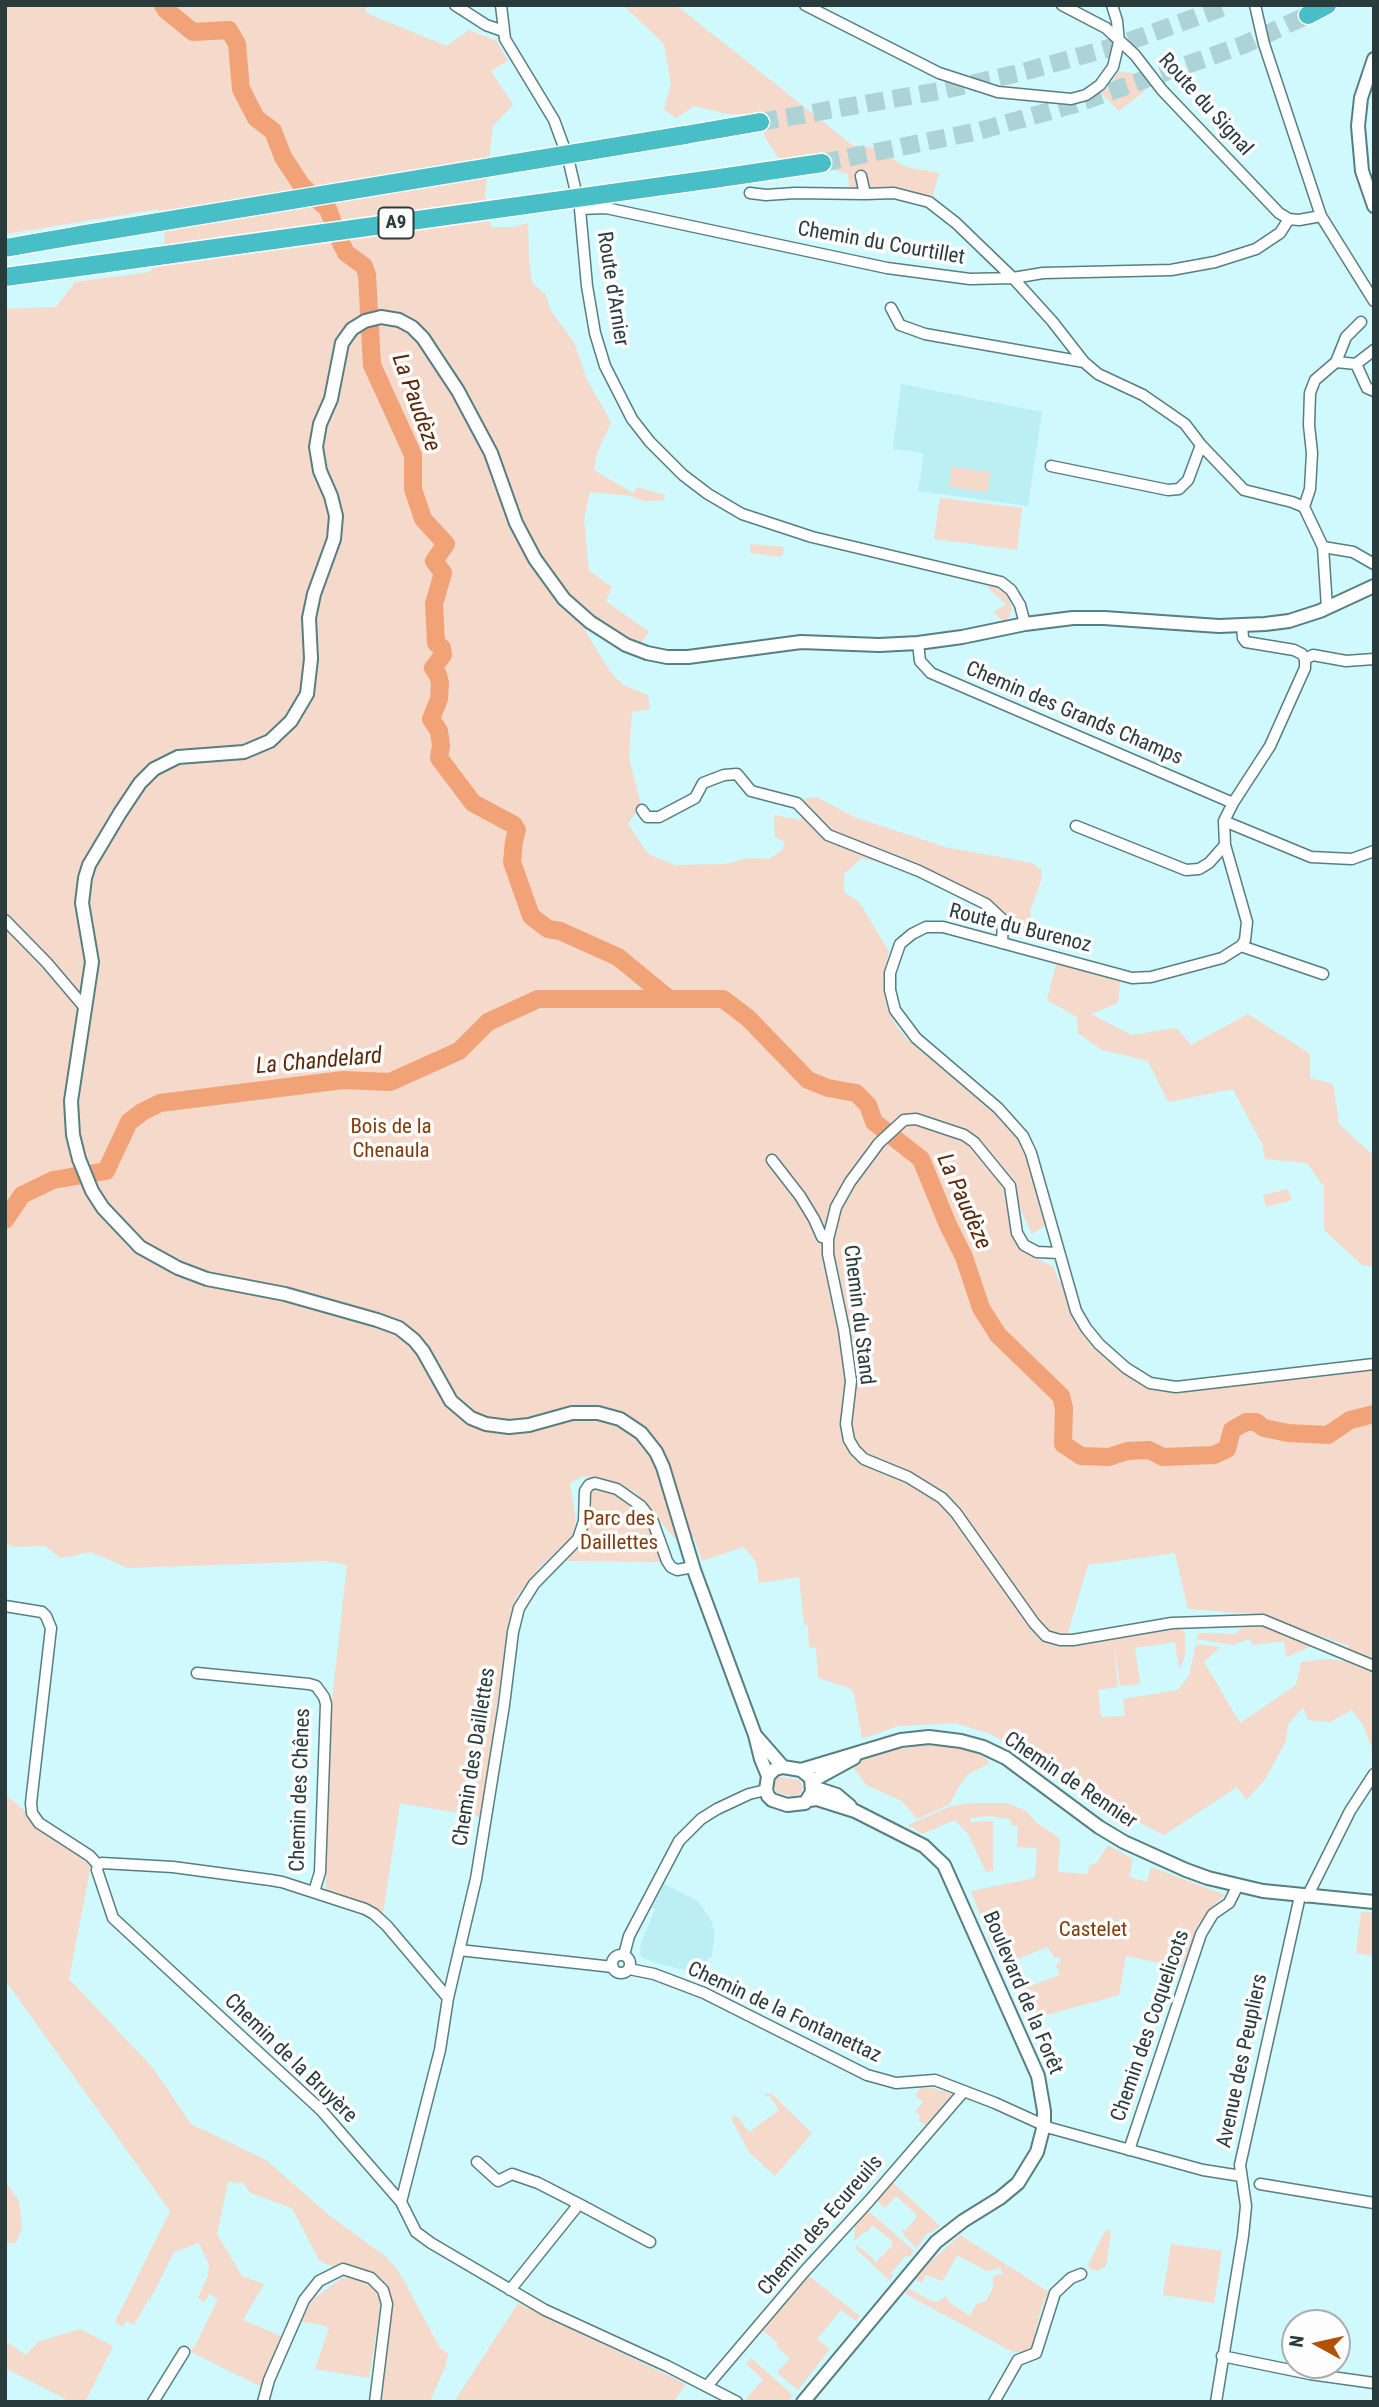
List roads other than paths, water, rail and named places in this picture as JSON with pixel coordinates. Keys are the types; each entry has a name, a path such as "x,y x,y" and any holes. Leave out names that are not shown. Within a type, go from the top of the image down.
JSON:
{"highway":[{"path":"1308,15 1327,5"},
{"name":"A9","path":"5,248 760,122"},
{"name":"A9","path":"5,277 822,163"}],"street":[{"path":"455,5 486,25 503,31"},
{"name":"Route d'Arnier","path":"501,5 503,31 519,64 554,120 568,158 580,209 587,286 596,332 606,366 632,419 674,466 708,494 741,514 812,537 1001,582 1011,590 1025,624"},
{"path":"805,5 940,73 998,92 1071,99 1086,95 1100,85 1113,67 1119,42 1112,5"},
{"name":"Route du Signal","path":"1062,5 1106,28 1135,55 1162,90 1279,213 1289,219"},
{"path":"1255,5 1264,44 1321,216 1374,301"},
{"path":"1374,59 1361,99 1358,126 1362,171 1374,206"},
{"path":"861,176 865,194"},
{"path":"750,193 894,193 929,202 956,223 1013,278 1084,362 1098,374 1143,396 1185,424 1244,490 1304,507 1323,547 1327,608"},
{"name":"Chemin du Courtillet","path":"580,209 606,208 887,268 970,279 1013,278 1043,273 1171,270 1215,262 1256,249 1280,233 1289,219"},
{"path":"1289,219 1321,216"},
{"path":"891,308 900,325 925,334 1084,362"},
{"path":"624,1955 629,1936 678,1841 701,1819 767,1783 775,1769 801,1770 807,1774 811,1789 800,1804 787,1805 772,1800 767,1783 755,1734 693,1567 656,1452 648,1440 631,1426 611,1416 589,1412 520,1426 502,1427 479,1421 462,1412 451,1401 414,1340 389,1324 285,1294 207,1279 178,1268 140,1247 114,1220 83,1174 73,1135 71,1110 74,1080 92,962 82,903 89,865 140,783 155,769 178,757 244,752 270,741 291,721 307,694 311,659 309,618 314,594 334,539 336,516 320,471 316,447 320,424 331,398 342,343 352,329 365,321 381,317 399,320 412,327 423,338 458,391 491,453 516,523 535,559 564,599 607,634 647,653 688,657 800,642 879,645 918,643 1073,618 1242,625 1289,621 1327,608 1374,586"},
{"path":"1304,507 1310,489 1312,453 1310,393 1315,380 1336,362 1346,337 1361,322"},
{"path":"1336,362 1356,364 1374,351"},
{"path":"1356,364 1367,388 1374,391"},
{"path":"1051,466 1168,490 1179,489 1188,480 1202,445"},
{"path":"1323,547 1353,552 1374,564"},
{"path":"1242,625 1245,642 1294,650 1302,654 1305,667 1270,746 1224,821 1225,845 1247,922 1245,940 1241,946 1323,974"},
{"name":"Chemin des Grands Champs","path":"918,643 920,661 930,673 1233,803"},
{"path":"1305,659 1313,655 1346,661 1374,659"},
{"path":"642,810 648,817 659,817 695,798 704,783 724,775 737,774 751,790 797,803 828,835 919,871 986,904 1003,920 1002,943"},
{"path":"1224,821 1311,857 1352,859 1374,852"},
{"path":"1076,825 1185,870 1199,869 1209,863 1225,845"},
{"path":"5,920 47,962 86,1009"},
{"name":"Route du Burenoz","path":"1241,946 1222,958 1151,977 1132,978 943,927 926,927 900,944 890,973 890,990 895,1010 916,1038 998,1108 1023,1136 1031,1153 1076,1311 1099,1344 1126,1368 1150,1382 1176,1387 1374,1364"},
{"name":"Chemin du Stand","path":"1059,1253 1037,1252 1024,1245 1017,1233 1010,1186 964,1135 916,1119 904,1120 878,1143 836,1207 828,1239 828,1254 844,1330 851,1381 846,1424 849,1440 864,1460 908,1477 942,1498 956,1513 1046,1636 1073,1640 1172,1623 1263,1620 1374,1666"},
{"path":"772,1160 800,1196 822,1237 828,1239"},
{"name":"Chemin des Daillettes","path":"401,2202 440,2050 448,1998 484,1833 516,1619 524,1597 578,1539 584,1521 585,1491 589,1485 595,1483 628,1496 648,1513 668,1564 677,1570 693,1567"},
{"path":"5,1606 42,1612 51,1628 33,1791 32,1813 39,1823 90,1856 97,1865 102,1863 173,1867 282,1882 374,1914 448,1998"},
{"name":"Chemin des Chênes","path":"197,1673 309,1684 316,1686 324,1697 326,1704 320,1872 314,1892"},
{"path":"755,1734 783,1768"},
{"name":"Chemin de Rennier","path":"801,1770 901,1740 929,1737 961,1741 983,1747 1013,1762 1078,1812 1124,1842 1208,1878 1304,1897 1374,1902"},
{"name":"Chemin de Rennier","path":"811,1789 866,1750"},
{"path":"836,1769 832,1783 837,1795"},
{"path":"1304,1897 1350,1811 1374,1774"},
{"name":"Boulevard de la Forêt","path":"811,1789 837,1795 855,1811"},
{"name":"Boulevard de la Forêt","path":"803,2402 936,2242 1018,2183 1037,2152 1044,2125 1038,2076 944,1865 924,1846 855,1811 817,1799 811,1789"},
{"name":"Chemin de la Bruyère","path":"97,1865 113,1918 321,2110 401,2202 416,2232 545,2310 737,2402"},
{"name":"Chemin des Coquelicots","path":"1129,2150 1200,1934 1213,1914 1229,1903 1238,1885"},
{"name":"Avenue des Peupliers","path":"1216,2402 1243,2236 1246,2206 1240,2165 1304,1897"},
{"path":"459,1950 612,1967 622,1973 629,1969 630,1960 624,1955"},
{"path":"612,1967 615,1958 624,1955"},
{"name":"Chemin de la Fontanettaz","path":"629,1969 654,1974 704,1993 859,2072 896,2083 935,2080 1044,2125 1203,2170 1241,2176"},
{"name":"Chemin des Ecureuils","path":"707,2386 964,2091"},
{"path":"477,2162 498,2181 512,2174 538,2183 650,2242"},
{"path":"1260,2184 1374,2203"},
{"path":"510,2291 579,2204"},
{"path":"263,2402 277,2361 304,2300 319,2281 343,2269 371,2278 383,2290 387,2304 375,2402"},
{"path":"994,2402 1018,2360 1036,2353 1055,2293 1071,2278 1081,2274"},
{"path":"153,2402 184,2352"},
{"path":"1222,2356 1310,2374 1374,2383"}],"waterway":[{"name":"La Paudèze","path":"163,5 193,32 229,30 237,44 241,89 256,118 273,131 283,157 302,186 328,209 346,253 364,266 367,275 372,365 413,455 413,489 423,519 446,544 434,561 443,573 434,604 436,643 442,648 443,655 433,668 440,683 439,699 431,719 439,731 439,758 473,803 514,825 517,830 512,862 531,916 548,929 560,931 618,957 668,998"},
{"name":"La Paudèze","path":"5,1220 22,1195 53,1180 106,1171 129,1122 160,1103 343,1080 390,1082 459,1051 488,1022 538,999 723,999 748,1018 808,1080 828,1088 856,1093 868,1105 874,1122 921,1159 964,1257 981,1308 998,1335 1061,1396 1064,1408 1063,1444 1081,1456 1109,1457 1127,1451 1149,1450 1163,1457 1214,1455 1227,1449 1232,1430 1246,1422 1256,1422 1264,1428 1288,1433 1328,1435 1350,1420 1374,1414"}],"tunnel":[{"path":"760,122 939,91 1019,73 1113,47 1230,5"},
{"path":"822,163 979,131 1075,104 1243,45 1308,15"}],"water label":[{"name":"La Chandelard","path":"319,1062"}],"park label":[{"name":"Bois de la Chenaula","path":"391,1140"},
{"name":"Parc des Daillettes","path":"619,1532"},
{"name":"Castelet","path":"1093,1931"}]}
